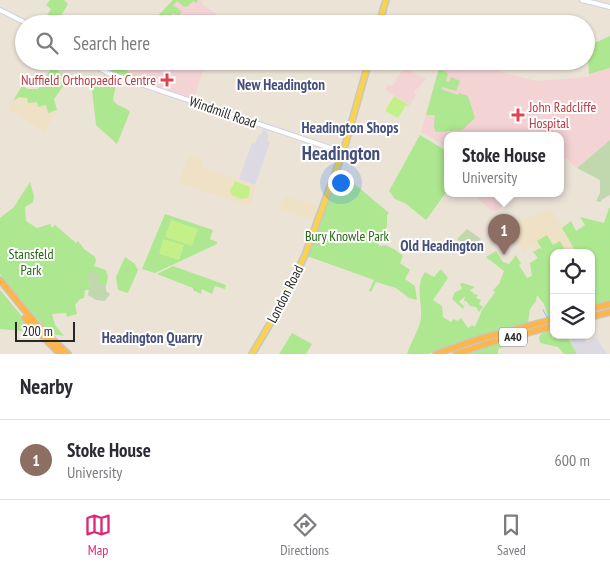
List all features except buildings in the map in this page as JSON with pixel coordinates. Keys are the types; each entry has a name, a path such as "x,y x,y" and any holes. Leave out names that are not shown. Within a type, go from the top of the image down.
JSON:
{"highway":[{"path":"0,280 36,324 68,354"},
{"path":"0,286 37,332 60,354"},
{"path":"595,308 610,304"},
{"path":"595,316 610,312"},
{"name":"A40","path":"436,354 479,339 550,320"},
{"name":"A40","path":"456,354 550,327"}],"main road":[{"path":"382,15 386,0"},
{"path":"582,0 610,6"},
{"path":"0,10 15,18"},
{"name":"Windmill Road","path":"102,70 342,152"},
{"name":"London Road","path":"252,354 283,301 304,257 342,152 366,70"}],"shaded area":[{"path":"173,0 202,0 203,5 218,15 159,15"},
{"name":"John Radcliffe Hospital","path":"610,68 610,140 576,168 568,159 564,159 564,132 444,132 444,145 421,132 438,70 497,70 537,81 586,77 590,76 589,74"},
{"name":"Nuffield Orthopaedic Centre","path":"111,70 203,70 193,100 111,72"},
{"path":"403,70 408,70 426,79 415,91 414,93 416,94 410,105 385,90 388,85 392,86"},
{"path":"68,77 54,99 57,110 44,132 8,109 22,86 28,89 38,89 44,79"},
{"path":"263,129 268,131 266,134 269,135 267,141 270,142 255,185 239,179 252,143 255,144"},
{"path":"189,156 204,159 202,167 256,186 250,206 178,183"},
{"path":"284,195 320,207 315,221 279,209"},
{"path":"476,197 512,197 497,211 491,210"},
{"path":"551,209 562,227 571,221 575,249 550,249 550,257 532,276 530,263 538,258 532,249 534,247 532,245 524,252 515,236 512,224"},
{"path":"596,337 607,354 577,354 568,339 584,339 587,343"}],"green space":[{"path":"50,0 64,0 68,4 61,15 47,15 51,9 46,5"},
{"path":"173,0 198,1 196,3 193,1 184,7 177,1 173,6 182,12 179,15 173,13 171,15 159,15"},
{"path":"610,36 610,68 589,74 589,70 595,70 595,43"},
{"path":"50,70 57,70 69,78 54,99 57,110 48,113 46,105 38,107 37,102 28,103 27,98 19,97 13,101 22,86 28,89 38,89"},
{"path":"111,70 126,70 134,76 135,74 136,79 134,80 111,72"},
{"path":"438,70 443,70 448,74 446,81 449,82 451,77 460,81 456,91 442,87 441,89 458,95 459,93 468,96 475,118 462,130 436,132 434,127 435,115 426,115"},
{"path":"104,75 117,79 113,100 130,112 117,144 96,125 92,89"},
{"path":"394,96 409,105 406,105 398,118 385,111"},
{"path":"420,135 444,150 444,195 426,220 405,203 395,199 389,191"},
{"path":"610,140 610,195 600,202 596,201 600,193 600,180 577,168"},
{"path":"234,181 250,187 247,198 241,199 232,195 230,190"},
{"name":"Stansfeld Park","path":"30,182 34,196 33,202 25,207 26,221 37,228 50,224 52,228 55,225 76,243 78,241 84,249 95,257 94,266 106,270 108,277 106,286 97,282 99,275 90,283 89,290 85,290 84,298 80,299 75,305 77,314 67,317 66,313 52,314 55,325 64,336 51,334 0,274 0,218 14,207"},
{"name":"Bury Knowle Park","path":"333,182 352,182 389,213 387,215 387,226 383,235 379,234 377,243 380,246 385,245 394,249 403,256 400,263 410,270 405,279 415,286 417,300 409,298 396,288 376,282 371,292 369,291 374,280 307,256 320,226"},
{"path":"610,208 610,302 595,306 595,249 574,249 562,228 571,221 576,231 585,225 580,217 604,223"},
{"path":"165,214 213,230 210,239 217,242 217,244 155,273 142,269"},
{"path":"171,220 198,229 192,246 165,237"},
{"path":"467,229 481,239 467,248 457,239"},
{"path":"547,235 553,245 560,241 565,249 550,249 550,318 482,335 428,354 407,354 421,320 420,283 425,272 434,277 441,269 448,278 433,300 442,306 443,317 451,322 453,319 458,321 461,318 468,328 472,325 475,327 482,310 494,294 493,290 499,284 504,271 486,257 496,251 503,262 509,264 516,255 521,264 519,265 527,278 532,276 530,263 538,258 533,252 540,248 543,251 537,241","holes":["537,295 544,304 548,318 528,322 530,309 536,301"]},
{"path":"163,239 184,245 179,260 159,254"},
{"path":"125,257 135,264 138,270 128,293 118,290 116,277"},
{"path":"173,266 226,285 225,289 215,286 212,294 202,289 201,294 193,290 193,288 157,274"},
{"path":"90,271 100,275 97,282 106,286 106,291 110,294 105,301 96,300 88,295 90,283 86,279"},
{"path":"463,283 475,287 470,290 478,295 476,298 481,300 479,304 483,307 479,312 476,307 470,306 464,301 465,296 459,302 464,306 463,309 452,299 455,292 462,288 460,284"},
{"path":"0,290 35,332 0,329"},
{"path":"549,331 550,339 568,339 577,354 564,354 558,347 540,343 539,337 541,334"},
{"path":"292,333 312,344 306,354 279,354"},
{"path":"516,339 518,344 500,348 498,354 459,354"}],"waterway":[{"path":"543,310 547,317 550,316"}],"place":[{"name":"Nuffield Orthopaedic Centre","path":"167,80"},
{"name":"John Radcliffe Hospital","path":"518,115"},
{"name":"Stoke House","path":"504,255"}],"district":[{"name":"New Headington","path":"281,85"},
{"name":"Headington Shops","path":"350,128"},
{"name":"Headington","path":"341,153"},
{"name":"Old Headington","path":"442,246"},
{"name":"Headington Quarry","path":"152,338"}]}
